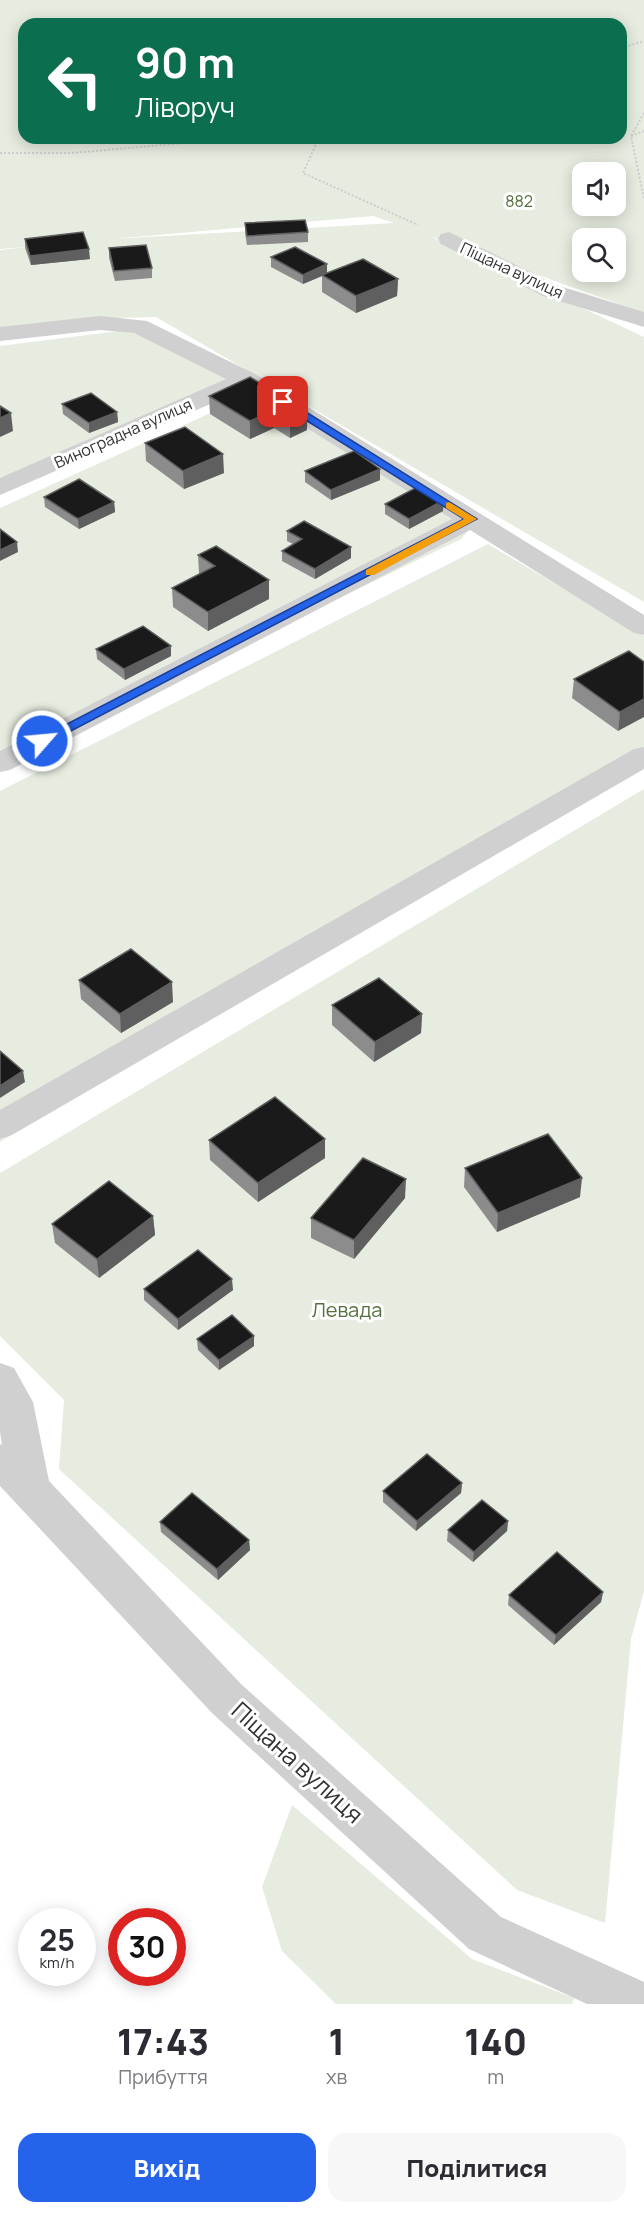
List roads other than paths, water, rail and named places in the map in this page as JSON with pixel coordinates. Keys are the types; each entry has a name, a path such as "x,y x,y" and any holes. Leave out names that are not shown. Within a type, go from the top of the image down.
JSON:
{"street":[{"name":"Піщана вулиця","path":"449,239 550,291 644,320"},
{"path":"0,334 100,323 139,326 246,378 644,627"},
{"name":"Виноградна вулиця","path":"0,488 246,378"},
{"path":"0,763 472,519"},
{"path":"0,1126 644,756"},
{"path":"0,1379 14,1402 15,1474"},
{"name":"Піщана вулиця","path":"15,1474 227,1699 485,1933 640,2004"}],"park label":[{"name":"882","path":"519,201"},
{"name":"Левада","path":"347,1310"}]}
